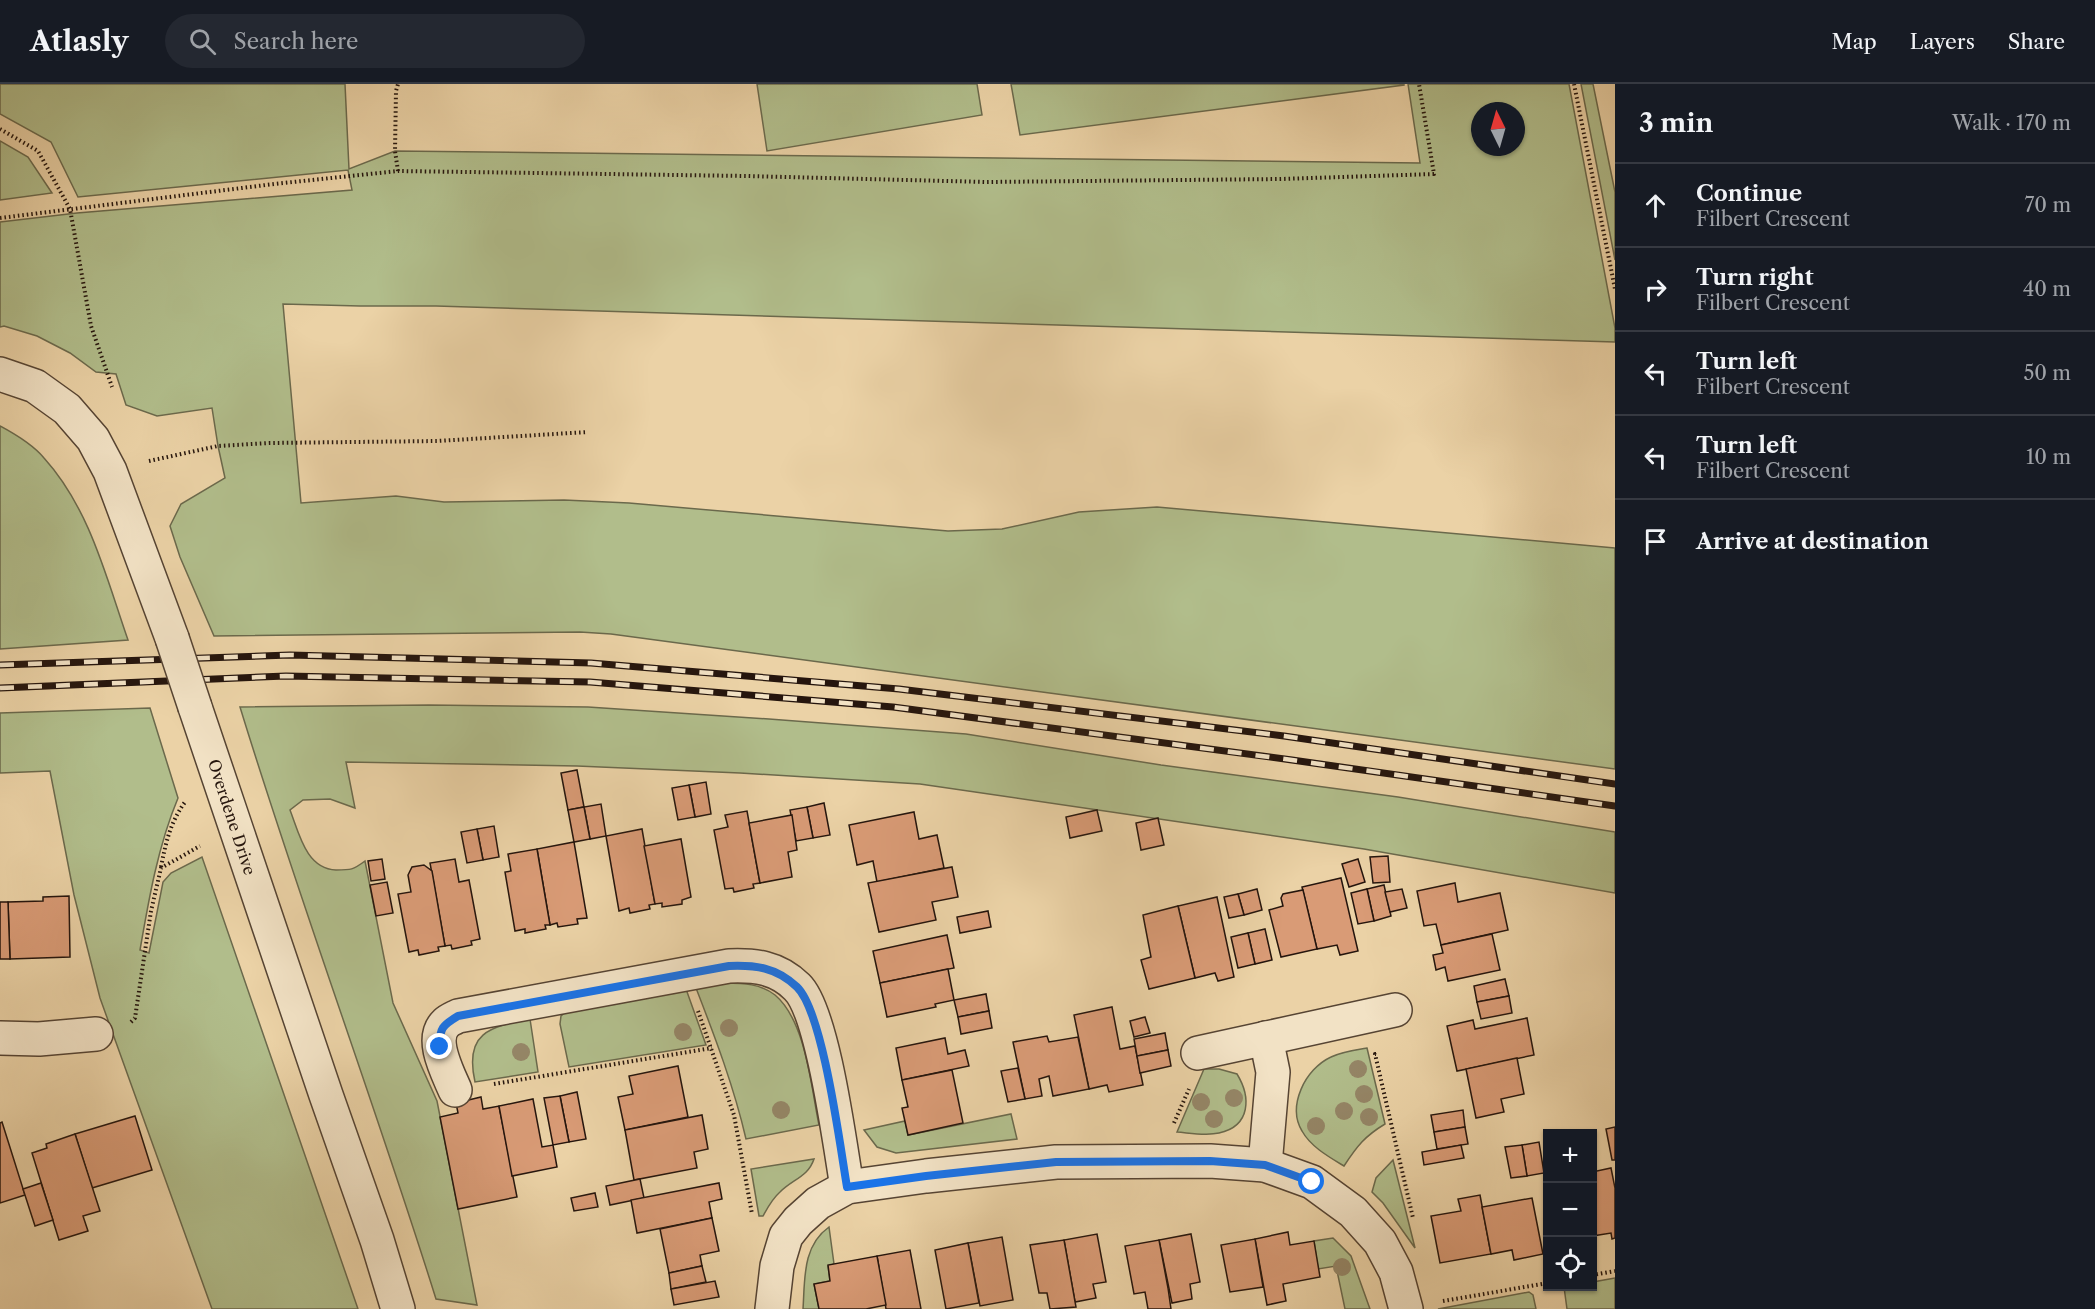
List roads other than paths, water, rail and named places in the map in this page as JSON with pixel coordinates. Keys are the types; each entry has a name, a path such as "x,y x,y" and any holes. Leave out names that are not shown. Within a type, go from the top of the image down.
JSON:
{"street":[{"name":"Overdene Drive","path":"0,374 35,386 67,409 93,439 110,471 172,639 377,1240 398,1309"},
{"path":"454,1090 440,1047 439,1035 445,1024 458,1016 729,966 755,965 782,975 799,988 812,1010 834,1111 847,1187"},
{"path":"1198,1053 1395,1010"},
{"path":"0,1038 39,1039 96,1034"},
{"path":"1265,1165 1273,1072 1266,1038"},
{"path":"772,1309 777,1266 786,1236 798,1221 818,1203 847,1187 1056,1162 1210,1161 1265,1165 1312,1182 1353,1212 1380,1242 1396,1272 1419,1306"}],"railway":[{"path":"0,665 290,655 591,663 899,689 1284,736 1615,784"},
{"path":"0,688 286,676 590,682 893,707 1615,806"}]}
